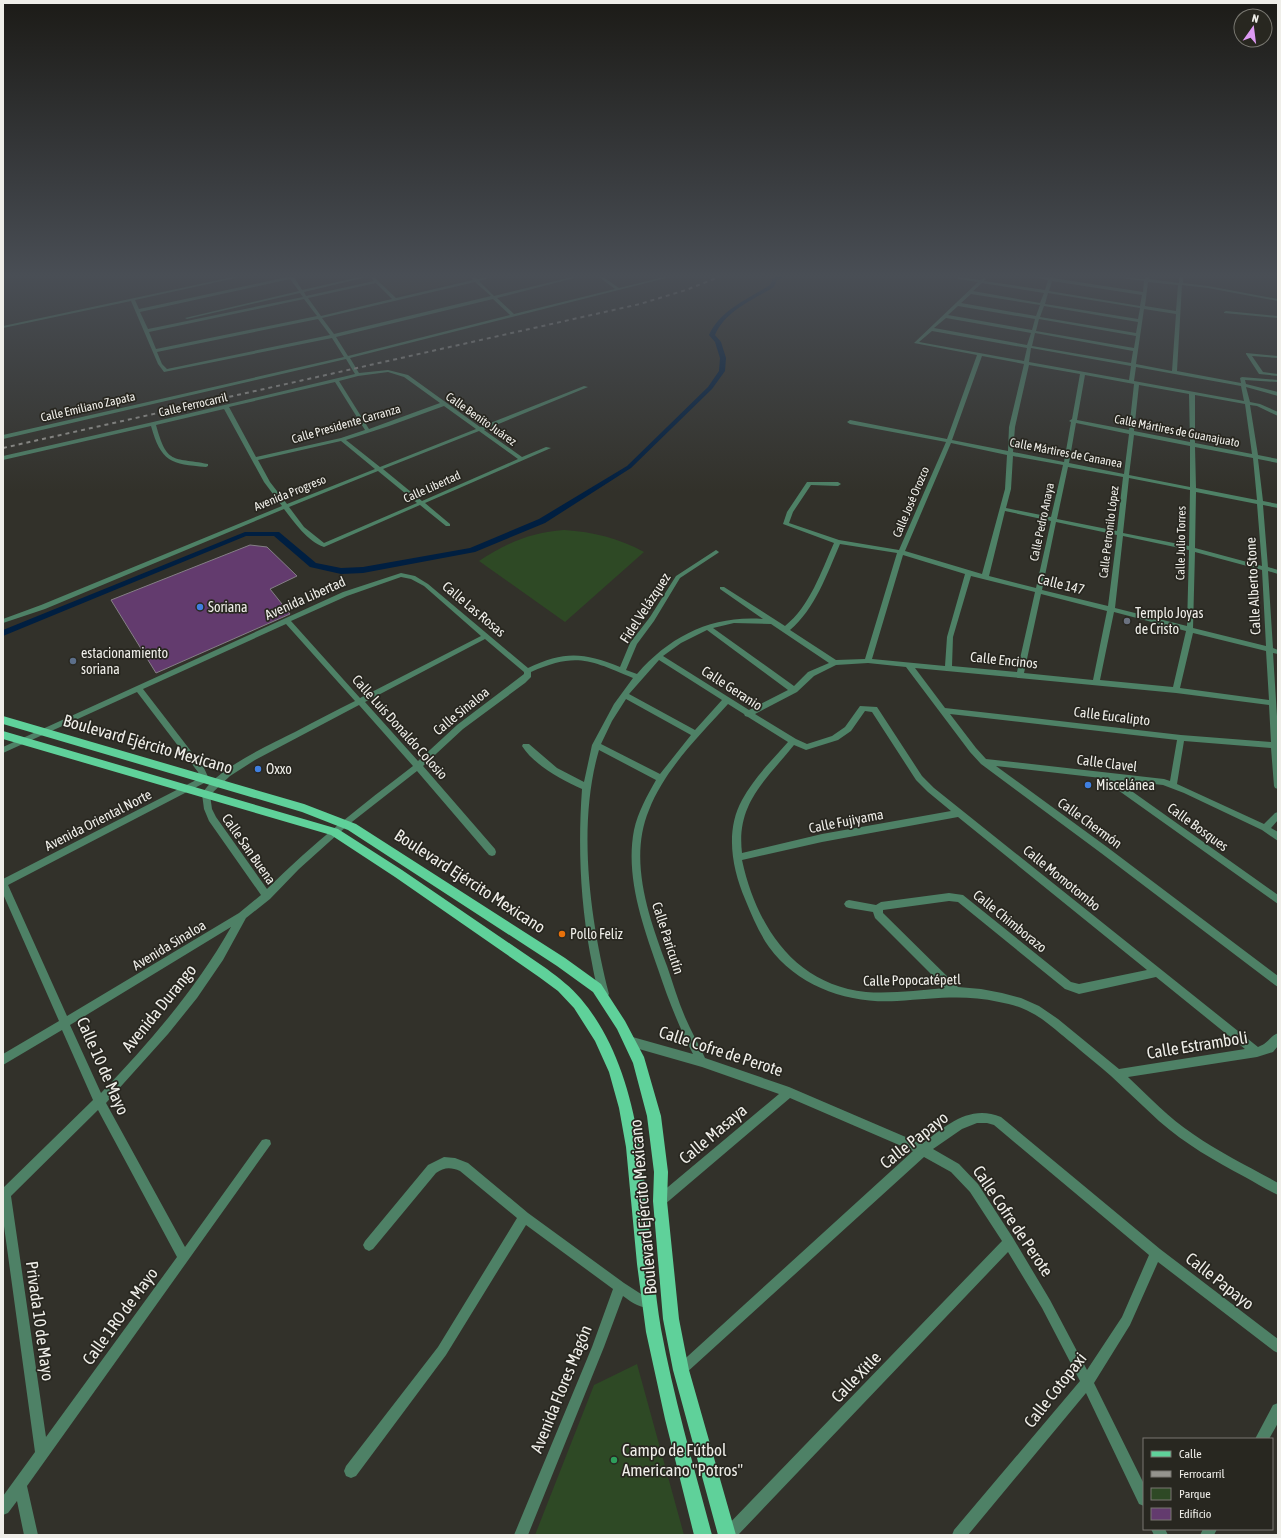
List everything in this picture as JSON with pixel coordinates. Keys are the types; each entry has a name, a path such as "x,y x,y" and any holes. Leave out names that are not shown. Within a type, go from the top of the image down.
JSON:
{"main road":[{"name":"Boulevard Ejército Mexicano","path":"3,720 304,808 345,823 561,962 596,988 606,1000 640,1062 654,1116 661,1172 660,1201 671,1319 681,1370 727,1535"},
{"name":"Boulevard Ejército Mexicano","path":"3,735 334,832 379,860 550,979 572,997 587,1016 606,1049 615,1067 621,1088 630,1134 649,1302 672,1420 704,1535"}],"street":[{"path":"166,349 155,351 160,364 166,371 272,349"},
{"path":"340,349 358,375"},
{"name":"Calle Emiliano Zapata","path":"3,437 382,349"},
{"path":"950,349 1265,407 1278,414"},
{"path":"986,577 1008,489 1009,453 1015,410 1029,349"},
{"path":"1040,349 1244,385 1278,394"},
{"path":"1129,349 1136,350 1131,382"},
{"path":"1174,373 1176,349"},
{"name":"Calle José Orozco","path":"868,661 902,552 919,516 949,441 980,354"},
{"path":"1278,357 1248,354 1261,373 1278,375"},
{"name":"Calle Ferrocarril","path":"3,458 358,375 388,371"},
{"name":"Calle Benito Juárez","path":"388,371 406,376 521,459"},
{"name":"Calle Pedro Anaya","path":"1020,675 1066,464 1072,421 1083,373"},
{"path":"1244,385 1242,378 1278,381"},
{"path":"336,380 368,431"},
{"name":"Calle Petronilo López","path":"1096,682 1111,610 1137,383"},
{"name":"Calle Alberto Stone","path":"1244,385 1256,457 1266,569 1271,703 1276,746 1278,786"},
{"name":"Avenida Progreso","path":"3,621 43,607 478,428 586,387"},
{"name":"Calle Julio Torres","path":"1176,690 1190,629 1193,489 1192,394"},
{"name":"Calle Presidente Carranza","path":"254,459 342,439 443,404"},
{"path":"226,407 267,482 286,506"},
{"name":"Calle Mártires de Guanajuato","path":"1072,421 1278,462"},
{"name":"Calle Mártires de Cananea","path":"850,422 1278,506"},
{"path":"153,424 160,449 165,454 182,463 206,465"},
{"path":"342,439 378,470 448,525"},
{"name":"Calle Libertad","path":"286,506 302,528 324,545 423,504 548,448"},
{"name":"Calle 147","path":"838,484 809,484 785,522 787,526 838,542 902,552 969,573 1278,652"},
{"path":"1003,509 1192,549 1278,572"},
{"path":"785,630 798,620 838,542"},
{"name":"Fidel Velázquez","path":"622,671 634,643 652,619 678,577 716,552"},
{"path":"948,668 950,637 969,573"},
{"name":"Avenida Libertad","path":"3,750 345,594 401,575"},
{"name":"Calle Las Rosas","path":"401,575 414,577 426,585 527,671"},
{"path":"722,588 835,662"},
{"name":"Calle Luis Donaldo Colosio","path":"286,620 418,766 492,852"},
{"path":"606,1000 598,975 585,866 584,835 587,787 590,764 596,745 611,715 625,695 658,656 679,642 707,627 734,620 775,622"},
{"path":"707,627 794,690"},
{"path":"206,794 224,775 246,762 359,701 486,636"},
{"name":"Calle Geranio","path":"658,656 793,741"},
{"path":"527,671 561,658 574,657 598,662 639,678"},
{"name":"Calle Encinos","path":"748,714 794,690 811,674 835,662 868,661 1176,690 1271,703"},
{"name":"Calle Chermón","path":"908,664 942,710 984,762 1104,850 1278,982"},
{"name":"Calle Sinaloa","path":"334,832 418,766 460,727 522,681 528,675 527,671"},
{"path":"138,688 201,770 205,779"},
{"path":"625,695 696,734"},
{"name":"Calle Paricutín","path":"702,1062 680,1018 643,912 637,871 637,841 644,813 662,779 696,734 727,700"},
{"name":"Calle Momotombo","path":"793,741 806,747 835,738 848,729 863,708 870,708 878,713 919,778 931,790 1257,1052"},
{"name":"Calle Eucalipto","path":"942,710 1181,738 1276,746"},
{"path":"1173,785 1181,738"},
{"name":"Calle Popocatépetl","path":"793,741 744,802 739,818 736,840 744,884 754,911 777,950 808,976 835,990 853,995 880,997 955,991 1005,999 1028,1006 1050,1018 1117,1074 1176,1128 1206,1149 1278,1189"},
{"path":"596,745 662,779"},
{"path":"526,746 541,761 557,773 587,787"},
{"name":"Calle Clavel","path":"984,762 1102,775 1173,785 1265,828 1278,837"},
{"name":"Calle Bosques","path":"1102,775 1278,900"},
{"name":"Avenida Oriental Norte","path":"3,884 205,779"},
{"name":"Calle San Buena","path":"206,794 208,809 212,819 267,896"},
{"name":"Calle Fujiyama","path":"738,857 822,838 959,813"},
{"path":"1265,828 1278,815"},
{"name":"Avenida Sinaloa","path":"3,1060 242,916 267,896 334,832"},
{"name":"Calle 10 de Mayo","path":"3,884 99,1101 184,1257"},
{"name":"Calle Chimborazo","path":"878,909 882,906 956,896 1068,986 1079,989 1158,972"},
{"path":"849,904 878,909 878,915 955,991"},
{"name":"Avenida Durango","path":"4,1194 131,1068 192,996 217,963 242,916"},
{"name":"Calle Estramboli","path":"1117,1074 1257,1052 1269,1048 1278,1038"},
{"name":"Calle Cofre de Perote","path":"629,1041 702,1062 789,1092 923,1150 955,1168 974,1188 1009,1242 1046,1304 1087,1382 1143,1497"},
{"name":"Calle Masaya","path":"660,1201 789,1092"},
{"name":"Calle Papayo","path":"681,1370 923,1150 968,1120 978,1116 989,1117 998,1121 1156,1253 1278,1347"},
{"name":"Calle 1RO de Mayo","path":"3,1508 266,1144"},
{"path":"369,1245 432,1168 442,1162 452,1161 464,1167 524,1218 620,1287 638,1299 649,1302"},
{"name":"Privada 10 de Mayo","path":"4,1194 42,1453"},
{"path":"351,1471 442,1351 524,1218"},
{"name":"Calle Xitle","path":"727,1535 1009,1242"},
{"name":"Calle Cotopaxi","path":"959,1535 1087,1382 1126,1321 1156,1253"},
{"name":"Avenida Flores Magón","path":"521,1535 598,1348 620,1287"},
{"path":"1263,1438 1278,1410"},
{"path":"20,1485 31,1535"}],"green space":[{"path":"564,530 606,536 644,552 565,622 479,561 509,544 530,536"},
{"name":"Campo de Fútbol Americano \"Potros\"","path":"637,1364 684,1535 535,1535 594,1385"}],"building":[{"name":"Soriana","path":"250,545 267,547 297,576 270,589 290,614 156,673 111,600"}],"waterway":[{"path":"3,633 245,534 276,534 313,565 341,571 363,570 472,550 542,521 629,467 710,388 722,371 723,358 720,349"}],"railway":[{"path":"3,448 442,349"}],"place":[{"name":"Soriana","path":"200,607"},
{"name":"Templo Joyas de Cristo","path":"1127,621"},
{"name":"estacionamiento soriana","path":"73,661"},
{"name":"Oxxo","path":"258,769"},
{"name":"Miscelánea","path":"1088,785"},
{"name":"Pollo Feliz","path":"562,934"},
{"name":"Campo de Fútbol Americano \"Potros\"","path":"614,1460"}]}
